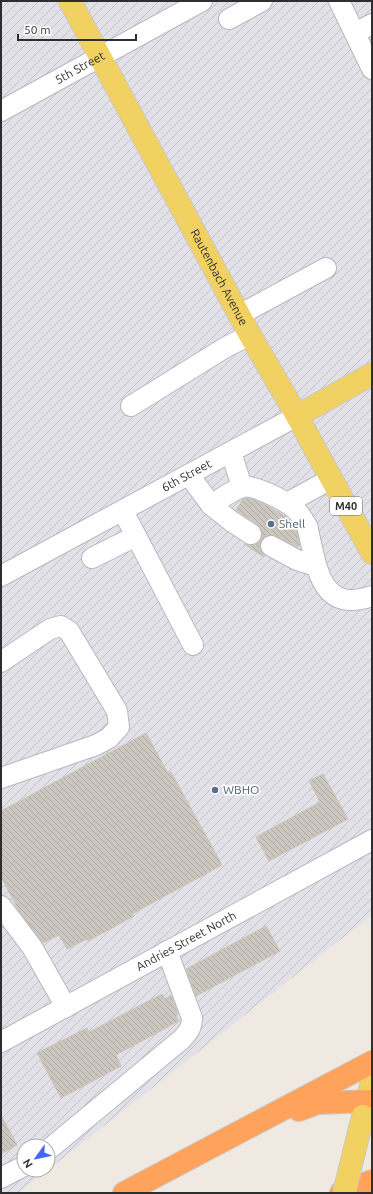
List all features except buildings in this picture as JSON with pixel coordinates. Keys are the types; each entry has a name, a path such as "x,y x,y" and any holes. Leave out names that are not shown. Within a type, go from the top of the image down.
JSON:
{"highway":[{"path":"124,1193 372,1062"},
{"path":"124,1193 282,1116 318,1103 368,1100"},
{"path":"343,1193 372,1181"}],"main road":[{"name":"Rautenbach Avenue","path":"70,1 239,315 372,553"},
{"name":"6th Street","path":"296,416 372,374"},
{"path":"343,1193 368,1100"}],"lane":[{"name":"5th Street","path":"1,111 202,1"},
{"path":"229,19 262,1"},
{"path":"339,1 372,69"},
{"path":"355,33 372,24"},
{"path":"239,315 326,268"},
{"path":"131,406 226,347 250,335"},
{"name":"6th Street","path":"1,576 296,416"},
{"path":"231,452 242,487"},
{"path":"189,474 211,505 250,534"},
{"path":"287,503 331,479"},
{"path":"211,505 242,487 252,487 287,503 295,509 308,529 316,566 324,585 334,594 350,600 372,596"},
{"path":"123,511 193,645"},
{"path":"92,558 136,536"},
{"path":"271,546 297,560 316,566"},
{"path":"1,662 50,629 61,626 68,631 117,712 118,728 109,738 96,745 1,778"},
{"name":"Andries Street North","path":"1,1042 372,840"},
{"path":"1,906 32,947 66,1007"},
{"path":"56,1143 176,1044 192,1026 192,1018 167,951"},
{"path":"1,1178 16,1170"}],"shaded area":[{"path":"1,1 372,1 372,915 56,1164 56,1138 16,1138 16,1178 37,1178 18,1193 1,1193"}],"place":[{"name":"Shell","path":"271,524"},
{"name":"WBHO","path":"215,790"}]}
